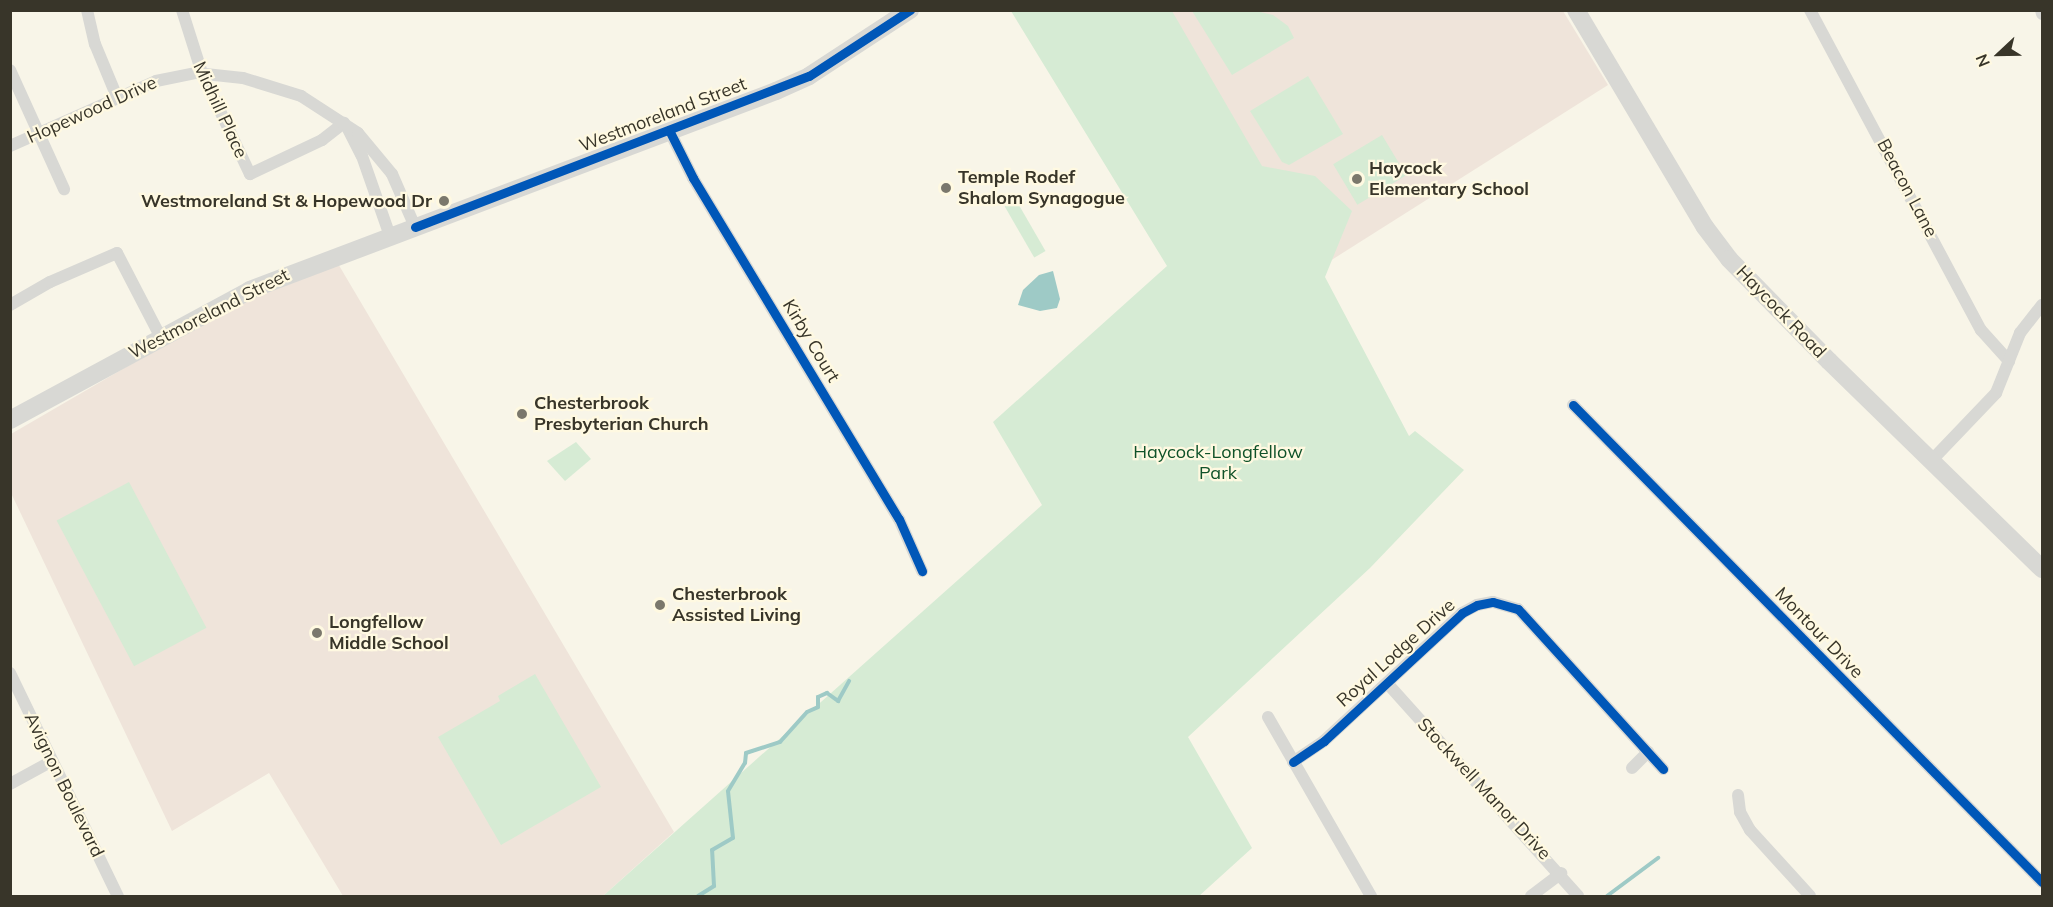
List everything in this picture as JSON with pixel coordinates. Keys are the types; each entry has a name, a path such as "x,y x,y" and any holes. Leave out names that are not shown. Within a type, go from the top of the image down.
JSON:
{"main road":[{"name":"Westmoreland Street","path":"10,420 160,336 276,279 809,76 910,10"},
{"name":"Haycock Road","path":"1576,10 1705,227 1729,259 2043,568"}],"street":[{"path":"87,10 95,44 117,97"},
{"name":"Midhill Place","path":"182,10 202,73 250,174 322,140 344,123"},
{"name":"Beacon Lane","path":"1810,10 1981,330 2009,361"},
{"path":"10,70 64,189"},
{"name":"Hopewood Drive","path":"10,146 117,97 165,78 202,73 278,87 312,101 344,123 385,164 415,227"},
{"name":"Hopewood Drive","path":"344,123 362,156 390,236"},
{"name":"Kirby Court","path":"669,130 699,187 899,519 922,571"},
{"path":"10,305 50,282 117,254 160,336"},
{"path":"1932,460 1996,393 2020,333 2043,305"},
{"name":"Montour Drive","path":"1573,405 2043,882"},
{"name":"Royal Lodge Drive","path":"1293,762 1324,741 1469,609 1484,603 1509,605 1518,609 1648,752"},
{"name":"Avignon Boulevard","path":"10,673 118,897"},
{"name":"Stockwell Manor Drive","path":"1387,683 1561,873 1578,897"},
{"path":"1268,717 1371,897"},
{"path":"1632,768 1648,752 1663,769"},
{"path":"10,784 52,761"},
{"path":"1738,795 1740,812 1750,830 1810,897"},
{"path":"1531,897 1561,873"}],"shaded area":[{"name":"Haycock Elementary School","path":"1157,11 1563,11 1608,85 1311,273"},
{"name":"Longfellow Middle School","path":"337,262 674,832 603,896 343,896 269,773 172,831 11,493 11,434 250,295"}],"green space":[{"name":"Haycock-Longfellow Park","path":"1011,11 1172,11 1262,166 1315,176 1352,211 1325,277 1409,436 1415,431 1464,470 1370,568 1188,737 1252,848 1199,896 603,896 1042,505 993,422 1167,266"},
{"path":"1192,11 1256,11 1273,15 1288,26 1294,38 1232,75"},
{"path":"1308,76 1343,134 1289,165 1282,162 1250,111"},
{"path":"1382,135 1406,175 1357,205 1333,164"},
{"path":"1016,200 1046,251 1034,258 1005,206"},
{"path":"576,442 591,459 565,481 547,461"},
{"path":"129,482 206,628 134,666 57,520"},
{"path":"535,674 601,787 501,845 438,737 500,701 498,696"}],"water":[{"path":"1053,271 1060,299 1057,308 1040,311 1018,305 1023,290 1039,275"}],"waterway":[{"path":"698,896 714,886 712,850 733,838 728,791 745,763 746,753 780,742 807,712 818,707 818,697 827,693 838,701 849,681"},
{"path":"1607,896 1658,858"}],"cycle path":[{"path":"415,227 809,76 910,10"},
{"path":"669,130 693,178 899,519 922,571"},
{"path":"1573,405 2042,882"},
{"path":"1293,762 1324,741 1462,613 1477,605 1493,602 1518,609 1663,769"}],"place":[{"name":"Haycock Elementary School","path":"1357,179"},
{"name":"Temple Rodef Shalom Synagogue","path":"946,188"},
{"name":"Westmoreland St & Hopewood Dr","path":"444,201"},
{"name":"Chesterbrook Presbyterian Church","path":"522,414"},
{"name":"Chesterbrook Assisted Living","path":"660,605"},
{"name":"Longfellow Middle School","path":"317,633"}]}
